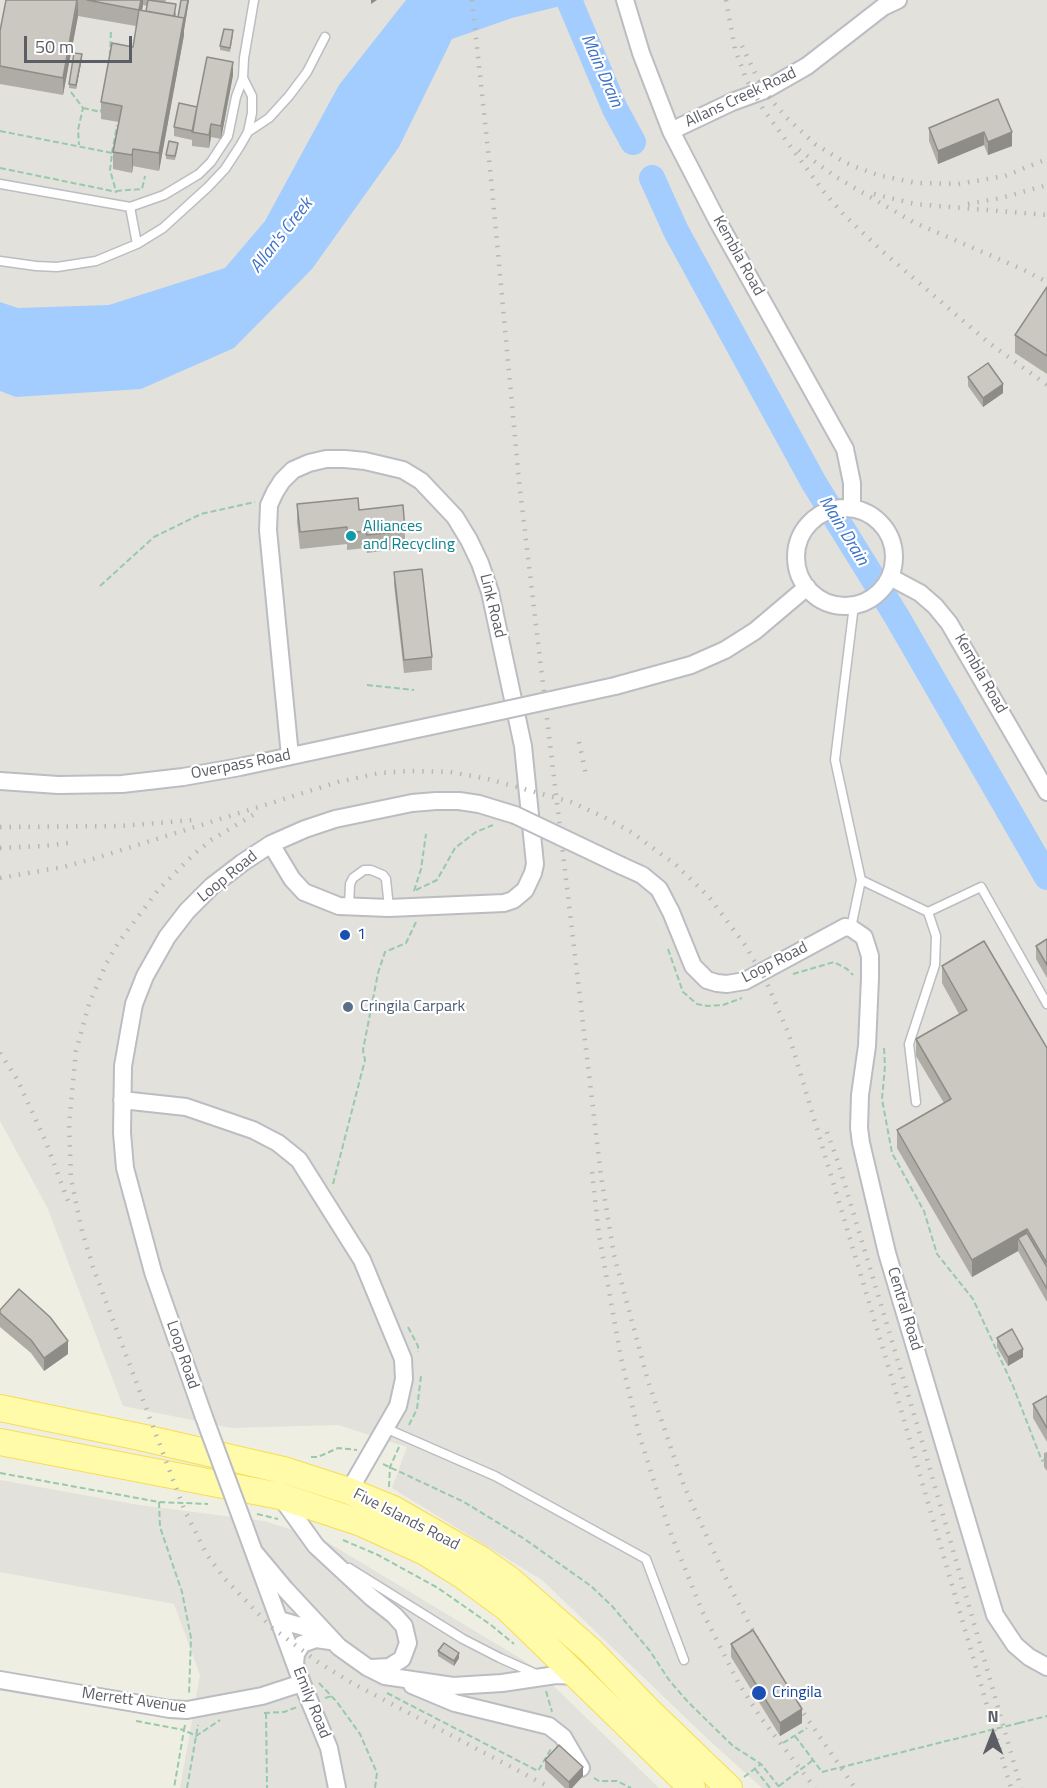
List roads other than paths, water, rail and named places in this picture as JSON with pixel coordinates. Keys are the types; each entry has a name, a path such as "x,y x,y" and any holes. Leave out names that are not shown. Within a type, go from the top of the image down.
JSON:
{"main road":[{"name":"Five Islands Road","path":"0,1408 287,1471 393,1509 480,1558 510,1580 590,1650 646,1709 738,1786"},
{"name":"Five Islands Road","path":"13,1446 280,1496 393,1536 462,1575 507,1608 692,1788"}],"street":[{"name":"Allans Creek Road","path":"671,131 732,102 765,90 807,66 883,7 898,0"},
{"name":"Kembla Road","path":"626,4 641,53 671,131 717,220 845,448 852,483 848,508"},
{"name":"Link Road","path":"271,844 292,879 304,892 339,906 390,908 415,898 504,903 513,900 525,890 535,864 523,746 490,592 470,540 455,518 421,481 403,470 385,464 345,459 326,459 309,463 293,470 282,481 269,505 268,530 290,756"},
{"path":"836,508 848,508 867,512 879,521 894,547 894,562 890,577 882,590 861,602 841,606 828,603 807,587 799,573 796,556 799,540 807,526 820,514 836,508"},
{"name":"Kembla Road","path":"890,577 920,593 949,623 1047,792"},
{"name":"Overpass Road","path":"0,781 122,784 183,777 240,767 615,686 691,665 725,650 755,631 807,587"},
{"name":"Loop Road","path":"279,1620 153,1272 131,1198 125,1168 123,1066 134,1004 145,976 167,937 187,911 212,886 271,844 335,819 412,803 459,801 499,809 515,815 651,881 659,889 671,912 693,966 707,980 727,984 745,981 837,930 844,927 851,928"},
{"name":"Central Road","path":"851,928 864,937 870,956 868,1037 860,1095 859,1128 887,1253 995,1615 1015,1645 1047,1668"},
{"path":"122,1100 186,1107 253,1130 278,1143 299,1161 362,1260 403,1359 404,1379 398,1406 348,1491"},
{"path":"280,1496 311,1540 371,1597 401,1621 407,1632 407,1649 399,1662 383,1668 367,1667"},
{"name":"Loop Road","path":"255,1553 336,1645 367,1667 385,1676 398,1680 453,1686 502,1683 556,1675 579,1676"},
{"path":"279,1620 311,1629 336,1645"},
{"name":"Emily Road","path":"279,1620 295,1664 310,1682 311,1702 329,1748 336,1788"},
{"path":"295,1664 297,1650 305,1642 316,1639 336,1645"},
{"path":"385,1676 454,1703 554,1728 566,1740 581,1768"},
{"name":"Merrett Avenue","path":"0,1680 170,1709 191,1710 262,1696 310,1682"},
{"path":"432,1682 466,1703 483,1710"}],"lane":[{"path":"0,184 130,207 164,195 199,174 211,162 228,136 236,97 243,78 244,58 254,0"},
{"path":"248,132 269,118 289,96 307,72 325,37"},
{"path":"0,261 36,266 96,261 137,244 163,228 225,169 248,132 252,113 252,96 243,78"},
{"path":"130,207 137,244"},
{"path":"851,928 861,880 835,760 861,602"},
{"path":"349,906 350,884 353,878 364,870 371,870 386,879 390,908"},
{"path":"861,880 928,912 936,936 935,965 909,1044 916,1102"},
{"path":"928,912 981,887 1047,1004"},
{"path":"385,1428 495,1476 646,1559 684,1660"},
{"path":"325,1554 386,1590 433,1622 500,1658 542,1677"}],"water":[{"name":"Allan's Creek","path":"406,0 585,0 512,18 452,39 399,147 312,269 234,348 141,389 16,397 0,391 0,302 18,308 109,305 225,268 265,221 339,85"}],"waterway":[{"name":"Main Drain","path":"569,0 615,109 633,142"},
{"name":"Main Drain","path":"652,178 676,231 814,483 897,617 1047,877"}],"railway":[{"path":"472,0 519,481 601,1176 614,1255 648,1381 684,1486 729,1585 760,1644"},
{"path":"726,0 735,49 747,81 763,109 824,192 844,215 882,251 989,343 1047,385"},
{"path":"742,46 772,101 787,118 815,144 844,162 861,169 916,183 958,184 1005,176 1047,159"},
{"path":"799,150 836,177 913,222 1047,282"},
{"path":"968,204 1001,198 1047,185"},
{"path":"874,194 915,204 1047,215"},
{"path":"579,742 586,775"},
{"path":"0,878 63,867 93,859 338,782 380,773 410,771 450,772 488,779 571,802 631,832 676,865 709,897 745,945 765,979 788,1032 1011,1788"},
{"path":"253,815 211,840 159,889 118,943 106,964 89,1004 76,1051 69,1124 71,1179 82,1231 93,1267 184,1509 207,1555 225,1579 271,1627 318,1662 352,1683 551,1788"},
{"path":"0,827 120,826 194,820"},
{"path":"0,848 68,843"},
{"path":"0,1053 17,1079 45,1140 70,1206"},
{"path":"827,1132 919,1431 1021,1788"},
{"path":"592,1172 599,1235 621,1358 639,1434 669,1529 702,1611 739,1684 761,1718 815,1788"},
{"path":"793,1698 855,1788"}],"place":[{"name":"Alliances and Recycling","path":"351,536"},
{"name":"1","path":"345,935"},
{"name":"Cringila Carpark","path":"348,1007"},
{"name":"Cringila","path":"759,1693"}]}
